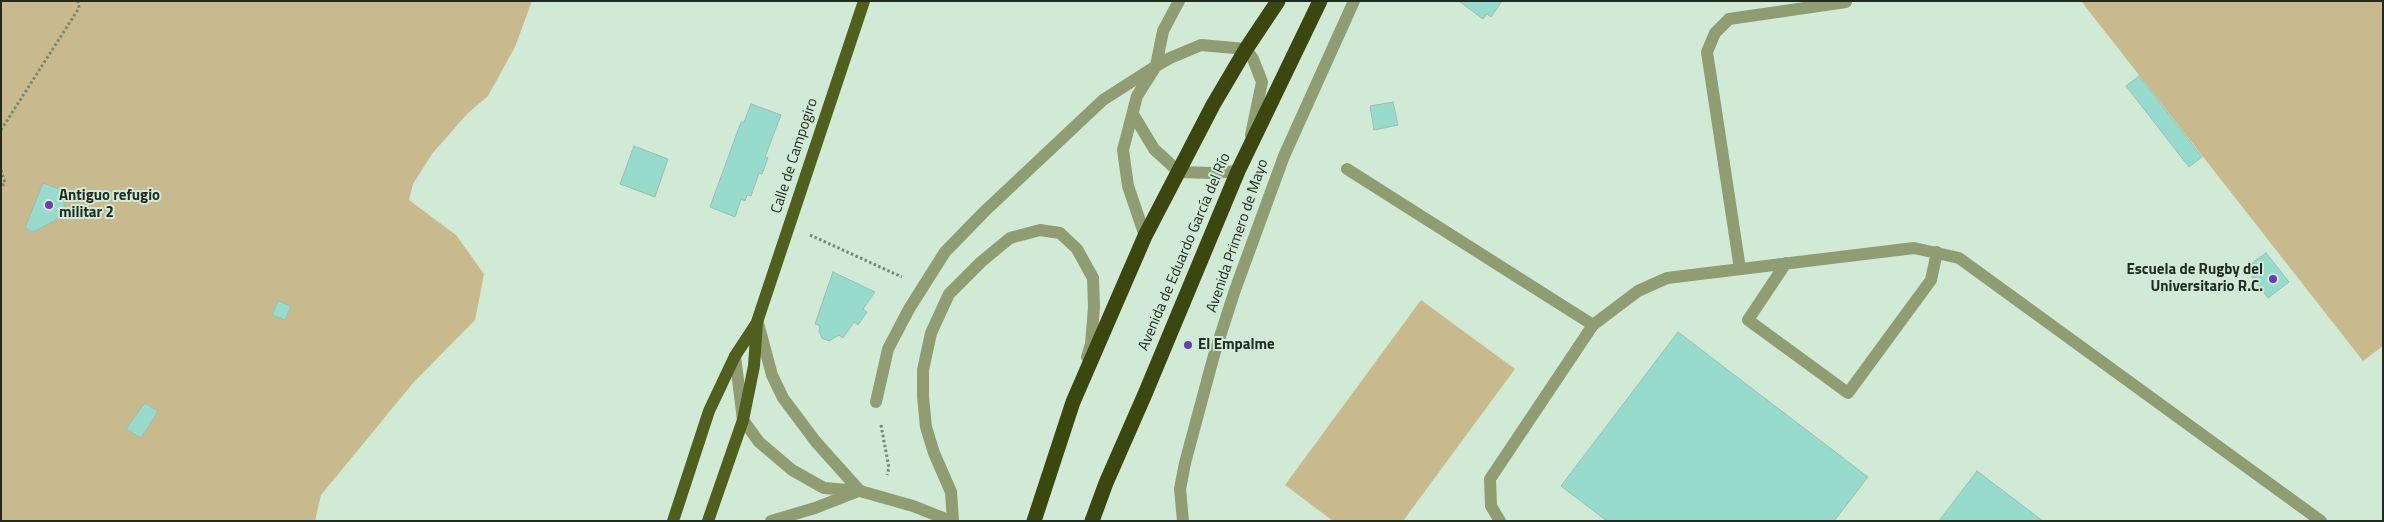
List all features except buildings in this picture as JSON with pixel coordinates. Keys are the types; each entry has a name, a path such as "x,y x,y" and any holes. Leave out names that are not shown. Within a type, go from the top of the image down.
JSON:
{"highway":[{"path":"1034,521 1073,402 1145,236 1213,105 1246,49 1278,1"},
{"name":"Avenida de Eduardo García del Río","path":"1092,521 1106,482 1145,394 1249,145 1320,1"}],"main road":[{"name":"Calle de Campogiro","path":"708,521 743,420 754,366 758,322 864,1"},
{"name":"Calle de Campogiro","path":"673,521 709,411 735,356 758,322"}],"street":[{"path":"1145,236 1128,186 1123,150 1137,96 1156,66 1163,31 1179,1"},
{"name":"Avenida Primero de Mayo","path":"1183,521 1180,489 1214,355 1284,156 1354,1"},
{"path":"1740,269 1707,52 1714,33 1730,19 1846,2"},
{"path":"876,402 888,349 909,309 945,252 985,211 1103,100 1170,58 1201,46 1246,49 1253,59 1262,82 1249,145"},
{"path":"1133,114 1154,149 1179,172 1211,173 1238,171"},
{"path":"1347,169 1593,325"},
{"path":"735,356 743,420 759,442 792,470 824,488 860,491 913,506 952,521 950,492 934,453 926,427 923,370 931,333 949,294 981,262 1010,238 1040,230 1060,233 1077,249 1093,278 1094,307 1090,344 1073,402"},
{"path":"1500,521 1491,506 1490,479 1593,325 1638,291 1667,278 1914,248 1959,258 2321,521"},
{"path":"1786,263 1748,320 1848,393 1931,280 1937,252"},
{"path":"758,322 772,375 783,398 816,442 860,491"},
{"path":"771,521 815,508 860,491"}],"path":[{"path":"1,130 79,8 78,1"},
{"path":"1,170 5,183 1,187"},
{"path":"831,244 906,279"},
{"path":"876,402 889,468 887,476"}],"shaded area":[{"path":"1,1 532,1 515,47 488,96 467,114 432,154 413,184 409,200 456,235 484,274 475,320 414,382 321,495 315,521 1,521"},
{"path":"2081,1 2383,1 2383,346 2363,361"},
{"path":"1421,300 1515,369 1403,521 1333,521 1285,485"}],"place":[{"name":"Antiguo refugio militar 2","path":"49,205"},
{"name":"Escuela de Rugby del Universitario R.C.","path":"2273,279"},
{"name":"El Empalme","path":"1188,345"}]}
